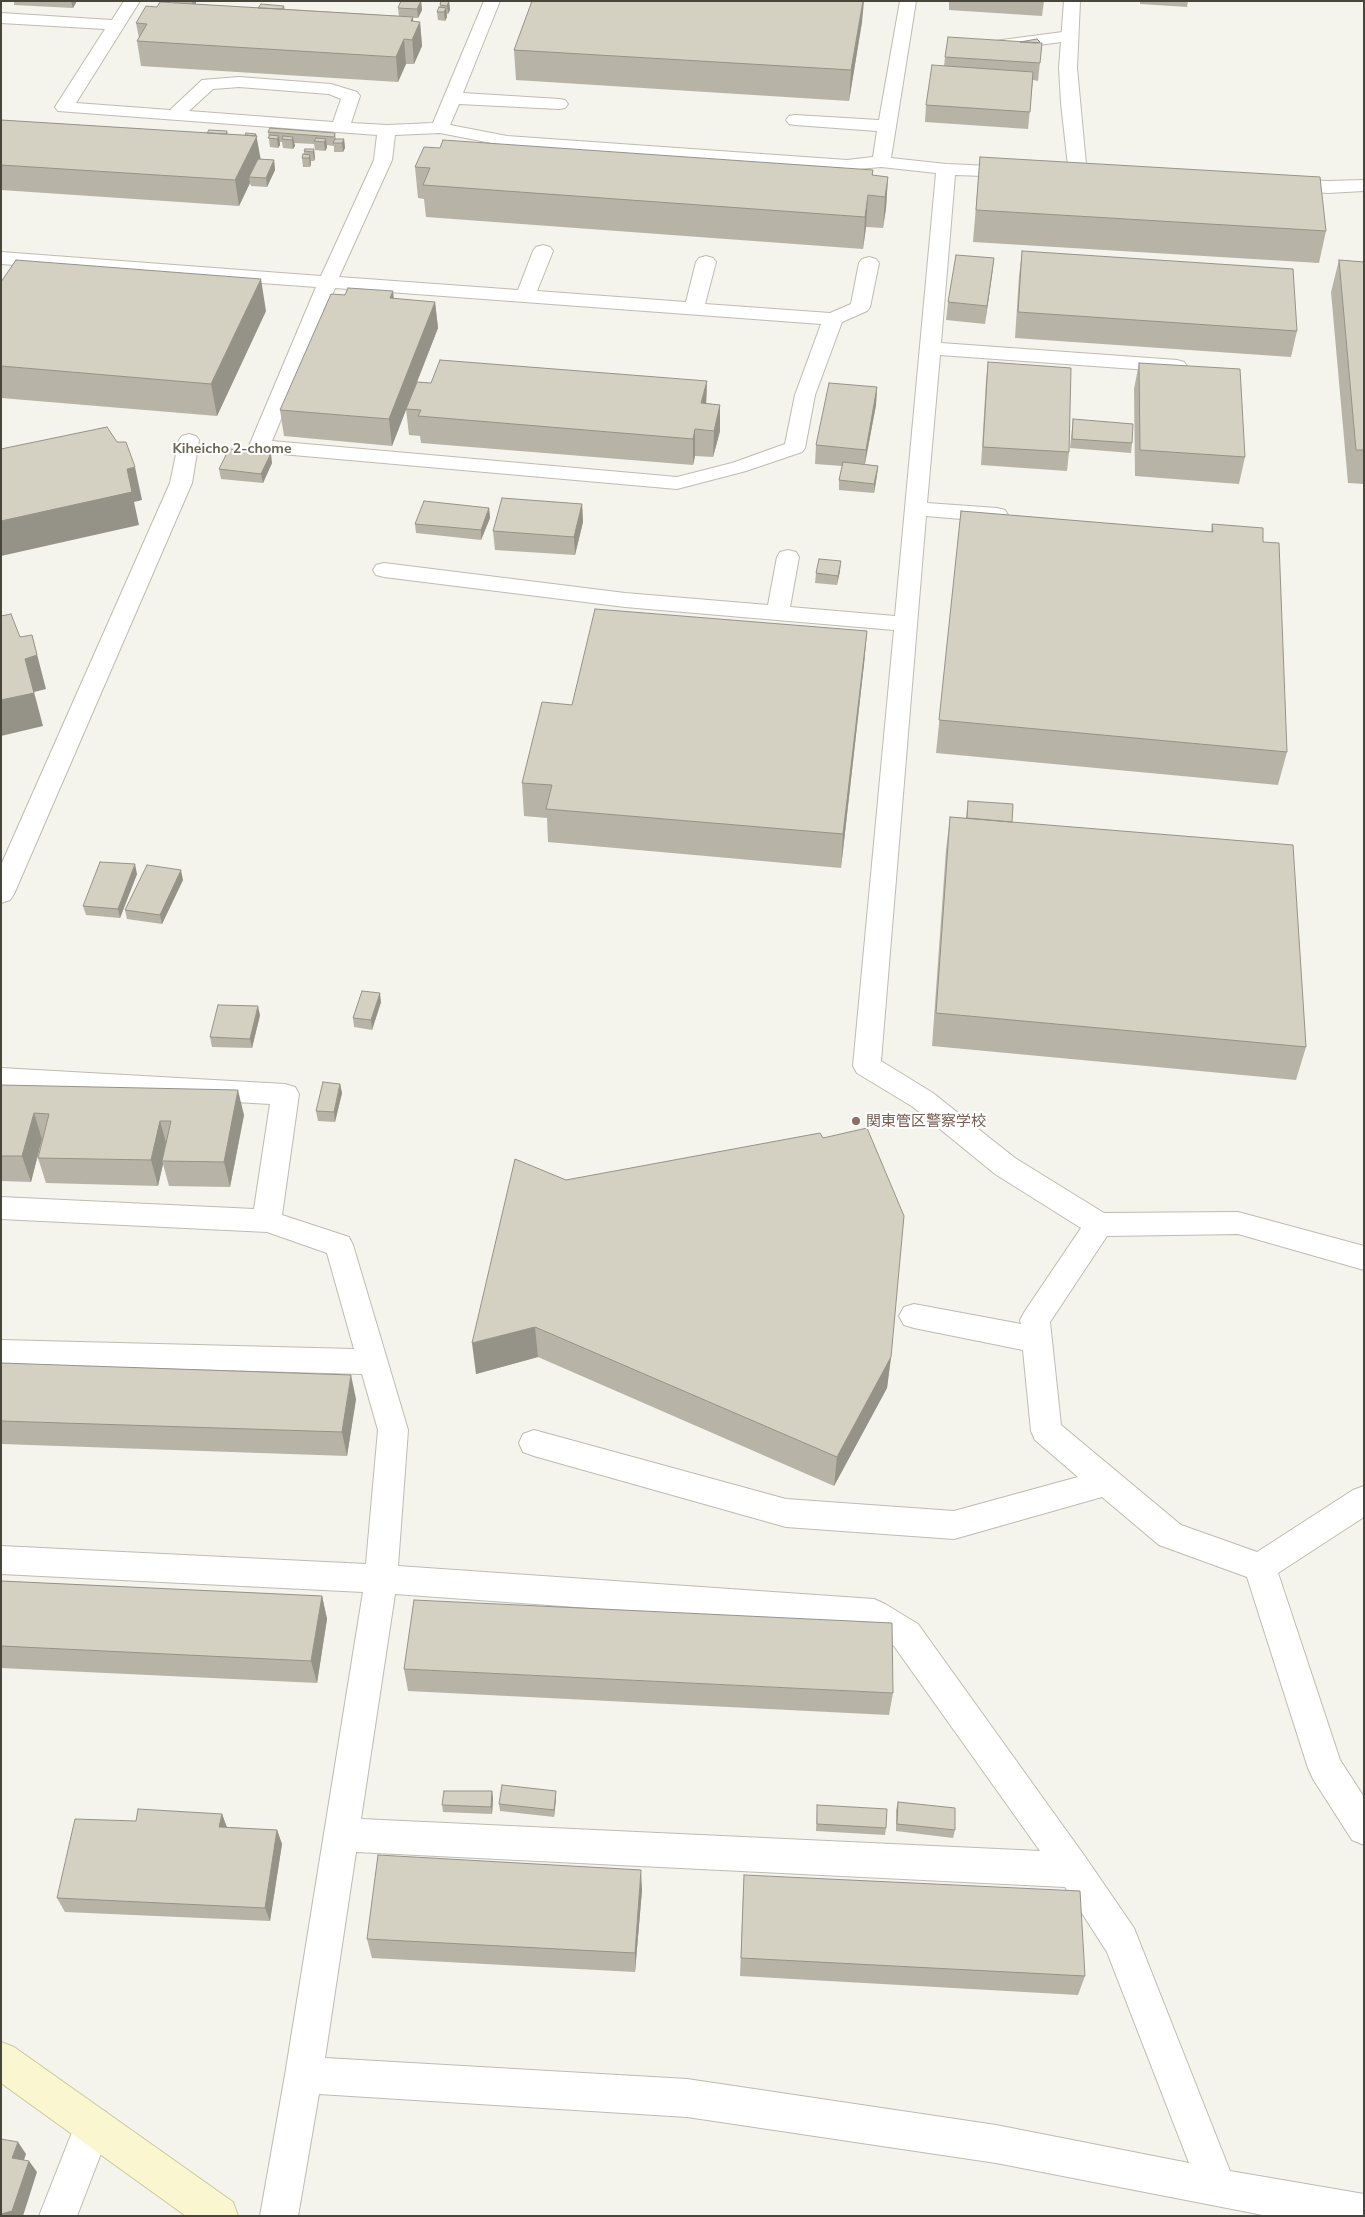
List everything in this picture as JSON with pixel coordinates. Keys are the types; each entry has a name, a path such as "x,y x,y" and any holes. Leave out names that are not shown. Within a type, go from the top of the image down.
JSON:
{"street":[{"path":"132,1 64,107 340,128 387,130 440,128 506,141 847,165 881,162 946,169 1031,173"},
{"path":"440,128 492,1"},
{"path":"881,162 908,1"},
{"path":"1072,1 1068,68 1070,103 1079,175"},
{"path":"1,18 118,25"},
{"path":"986,47 1070,36"},
{"path":"175,116 208,84 239,82 312,87 331,89 351,96 340,128"},
{"path":"452,98 559,104"},
{"path":"795,120 887,126"},
{"path":"387,130 383,160 328,281 259,446 677,483 739,467 796,448 805,395 833,319"},
{"path":"946,169 867,1066 923,1100 1005,1166 1099,1225 1238,1223 1364,1258"},
{"path":"1258,184 1328,187 1364,185"},
{"path":"524,296 543,251"},
{"path":"1,258 833,319 860,307 869,263"},
{"path":"694,308 706,262"},
{"path":"930,348 1192,367"},
{"path":"1,894 181,483 189,440"},
{"path":"916,509 1022,517"},
{"path":"778,613 788,557"},
{"path":"384,570 625,600 730,618 778,613 906,624"},
{"path":"1,1078 285,1094 267,1221"},
{"path":"1,1208 267,1221 339,1245 393,1430 381,1579 304,2075 279,2216"},
{"path":"1099,1225 1034,1320 1046,1431 1170,1535 1260,1567"},
{"path":"914,1316 1036,1340"},
{"path":"1,1352 373,1362"},
{"path":"534,1443 786,1513 954,1525 1108,1482"},
{"path":"1260,1567 1364,1500"},
{"path":"1,1560 381,1579 874,1614 906,1635 1074,1870 1122,1941 1218,2188"},
{"path":"1260,1567 1325,1768 1364,1828"},
{"path":"341,1836 1074,1870"},
{"path":"1,2060 219,2216"},
{"path":"304,2075 687,2098 996,2144 1218,2188 1364,2213"},
{"path":"58,2216 93,2125"}],"building":[{"path":"401,1 421,1 417,9 398,8"},
{"path":"441,1 449,1 447,6 440,5"},
{"path":"532,1 863,1 851,70 514,50"},
{"path":"160,2 413,17 411,21 420,22 412,40 404,39 396,57 137,41 147,24 136,23 146,6 157,7"},
{"path":"261,4 284,6 282,9 258,8"},
{"path":"439,7 446,8 444,12 437,12"},
{"path":"948,37 1042,43 1040,63 945,57"},
{"path":"1037,39 1040,42 1020,42"},
{"path":"932,65 1033,72 1030,112 926,105"},
{"path":"1,120 257,136 235,180 1,165"},
{"path":"270,128 335,133 334,137 268,132"},
{"path":"209,130 227,131 226,134 207,133"},
{"path":"246,133 256,134 255,136 245,135"},
{"path":"270,135 279,136 277,139 268,138"},
{"path":"283,136 293,137 292,140 282,139"},
{"path":"316,138 326,139 324,142 314,141"},
{"path":"335,139 344,139 342,143 333,143"},
{"path":"443,140 873,170 872,175 888,177 885,197 868,195 865,217 423,185 430,168 415,167 424,147 440,148"},
{"path":"305,149 314,149 313,152 304,151"},
{"path":"303,154 310,155 309,158 302,158"},
{"path":"980,157 1320,177 1326,231 976,210"},
{"path":"258,159 274,160 266,178 249,177"},
{"path":"1022,251 1293,269 1297,331 1018,312"},
{"path":"956,255 994,258 987,306 948,302"},
{"path":"16,260 261,279 211,384 1,366 1,282"},
{"path":"1339,260 1364,262 1364,450 1356,450"},
{"path":"348,288 393,291 390,298 435,302 389,419 280,410 331,294 345,295"},
{"path":"440,360 707,381 701,403 720,405 714,431 695,429 693,439 418,416 421,410 406,409 417,382 431,383"},
{"path":"988,362 1071,368 1069,452 983,447"},
{"path":"1139,363 1240,369 1245,457 1140,450"},
{"path":"829,383 877,387 866,450 816,445"},
{"path":"1073,419 1133,424 1132,443 1072,439"},
{"path":"107,427 117,442 126,442 135,467 127,469 132,492 1,521 1,449"},
{"path":"229,449 271,453 261,474 219,469"},
{"path":"843,462 878,466 874,484 839,480"},
{"path":"502,498 582,504 574,537 493,531"},
{"path":"424,501 489,508 481,530 415,524"},
{"path":"961,511 1213,532 1212,524 1263,528 1263,542 1279,543 1287,752 939,720"},
{"path":"819,559 841,561 838,576 816,573"},
{"path":"595,609 867,631 843,834 546,809 552,785 522,783 542,702 572,705"},
{"path":"11,614 20,637 32,635 37,655 25,659 34,693 1,700 1,616"},
{"path":"968,801 1013,804 1012,822 967,818"},
{"path":"950,817 1293,845 1306,1047 936,1013"},
{"path":"100,862 135,864 118,909 83,906"},
{"path":"147,865 181,870 160,915 125,910"},
{"path":"362,991 380,993 371,1020 353,1018"},
{"path":"218,1005 258,1006 250,1039 210,1037"},
{"path":"323,1082 340,1084 334,1112 316,1111"},
{"path":"1,1085 238,1090 224,1162 162,1161 171,1121 160,1121 151,1160 38,1158 49,1114 34,1113 22,1156 1,1156"},
{"path":"867,1128 904,1216 891,1357 837,1457 535,1327 472,1343 515,1159 566,1180 820,1133 823,1138"},
{"path":"1,1363 351,1375 342,1432 1,1421"},
{"path":"1,1581 322,1596 311,1661 1,1646"},
{"path":"414,1600 892,1623 893,1693 404,1669"},
{"path":"502,1785 556,1791 554,1810 499,1804"},
{"path":"444,1791 492,1791 491,1807 442,1805"},
{"path":"898,1802 955,1808 955,1830 897,1824"},
{"path":"817,1805 887,1809 886,1828 817,1824"},
{"path":"138,1809 222,1814 219,1827 277,1830 265,1908 57,1898 75,1819 136,1821"},
{"path":"378,1855 641,1870 635,1953 367,1939"},
{"path":"744,1875 1080,1891 1085,1976 741,1958"},
{"path":"1,2139 18,2142 12,2158 29,2161 12,2211 1,2214"}],"place":[{"name":"関東管区警察学校","path":"856,1121"}],"district":[{"name":"Kiheicho 2-chome","path":"232,449"}]}
